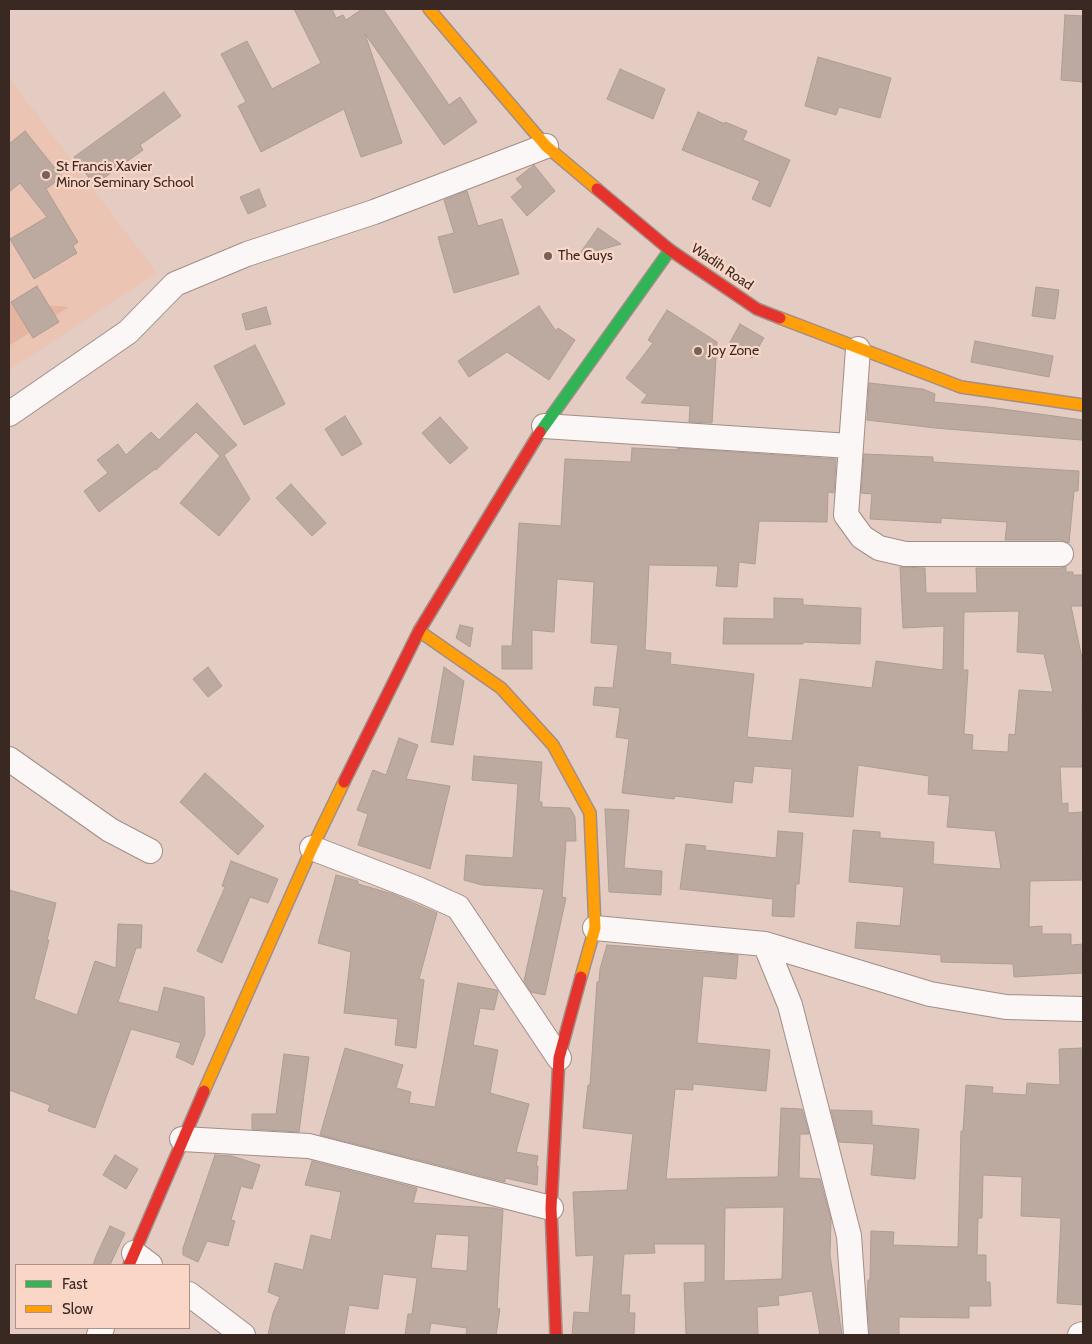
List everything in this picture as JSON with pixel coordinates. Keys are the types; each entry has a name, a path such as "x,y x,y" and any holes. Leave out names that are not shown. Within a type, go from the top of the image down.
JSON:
{"street":[{"name":"Wadih Road","path":"428,9 546,146 670,250 757,309 962,387 1083,404"},
{"path":"9,414 128,332 175,284 248,254 374,212 546,146"},
{"path":"138,1261 182,1139 312,848 419,631 544,426 670,250"},
{"path":"858,349 846,515 862,537 879,548 905,554 1061,554"},
{"path":"544,426 850,446"},
{"path":"419,631 501,688 553,745 590,813 595,928 559,1058 551,1208 556,1335"},
{"path":"9,759 110,830 150,851"},
{"path":"312,848 418,889 458,908 559,1058"},
{"path":"595,928 765,944 930,994 1006,1007 1083,1009"},
{"path":"765,944 790,1005 849,1236 856,1335"},
{"path":"182,1139 309,1146 551,1208"},
{"path":"190,1295 243,1335"}],"shaded area":[{"name":"St Francis Xavier Minor Seminary School","path":"9,78 157,273 9,370"},
{"path":"9,302 69,307 9,346"}],"building":[{"path":"294,9 332,9 336,18 343,15 346,20 362,9 383,9 449,105 460,97 477,122 444,145 365,34 402,143 361,157 344,109 261,152 238,106 246,102 221,54 247,41 272,89 321,63"},
{"path":"1065,15 1083,16 1083,82 1061,80"},
{"path":"818,57 891,78 880,118 839,107 836,115 805,106"},
{"path":"620,69 665,89 653,119 607,99"},
{"path":"164,92 181,116 140,145 143,150 94,185 74,157"},
{"path":"698,112 747,131 743,140 790,160 770,207 752,199 760,181 682,150"},
{"path":"25,131 62,177 46,189 78,242 73,246 77,253 34,279 10,239 47,217 20,183 9,192 9,144"},
{"path":"534,165 555,191 527,216 511,197 523,187 516,179"},
{"path":"259,189 266,206 248,214 240,197"},
{"path":"467,191 478,226 502,219 519,274 454,293 438,237 454,233 444,200"},
{"path":"598,228 621,244 578,256"},
{"path":"37,286 59,322 33,338 11,302"},
{"path":"1036,287 1059,290 1055,319 1032,316"},
{"path":"539,306 556,331 558,328 575,340 549,380 507,352 469,377 458,361"},
{"path":"266,307 271,324 246,330 242,314"},
{"path":"667,310 717,342 712,423 689,422 690,406 641,403 647,395 626,378 653,343 648,340"},
{"path":"740,324 764,338 752,358 729,344"},
{"path":"975,341 1053,356 1049,377 971,362"},
{"path":"255,345 285,404 244,425 214,366"},
{"path":"869,383 923,389 935,394 934,402 988,407 1083,420 1082,440 935,428 867,420"},
{"path":"197,403 237,445 224,455 250,499 219,536 180,503 220,456 196,432 156,470 99,512 84,491 108,473 97,460 118,444 126,455 151,432 159,440"},
{"path":"345,416 362,444 342,456 325,429"},
{"path":"440,417 468,448 450,464 422,433"},
{"path":"632,448 680,450 677,448 836,459 834,493 828,492 827,522 759,521 755,564 739,562 737,587 716,586 718,566 649,565 645,650 671,653 670,664 754,674 747,737 792,741 800,679 872,688 876,661 943,670 944,626 903,628 900,567 925,568 926,593 977,593 976,568 1061,568 1066,566 1066,572 1073,572 1073,575 1083,575 1083,606 1071,606 1083,663 1083,767 1060,767 1062,804 1068,803 1068,813 1083,812 1083,880 1030,881 1029,927 1042,926 1042,934 1071,934 1071,945 1083,944 1083,973 1014,977 1013,964 941,962 941,955 855,948 857,922 900,926 904,887 849,882 853,830 880,832 880,838 934,842 933,864 1001,869 995,831 947,827 950,796 928,794 929,776 858,765 853,817 789,812 792,769 754,766 752,783 734,781 732,803 675,796 674,799 622,793 629,739 616,737 620,708 593,705 595,687 613,688 618,645 591,643 594,582 557,579 554,632 532,630 532,669 502,669 502,646 512,646 519,523 561,526 565,459 631,462","holes":["1019,611 1017,652 1044,654 1053,692 1019,690 1015,735 1009,734 1008,752 972,750 973,735 964,734 968,670 963,670 964,612"]},
{"path":"864,454 933,457 933,462 1079,471 1078,491 1074,491 1069,543 1061,540 1005,540 1007,522 941,518 941,523 870,519 872,494 861,493"},
{"path":"291,484 326,523 312,536 276,498"},
{"path":"774,598 803,599 803,605 861,608 860,644 803,642 803,644 723,644 724,618 774,619"},
{"path":"460,625 473,628 470,647 456,638"},
{"path":"208,667 222,686 208,697 193,679"},
{"path":"444,667 464,681 453,745 431,742"},
{"path":"399,738 418,745 406,779 450,786 430,869 358,845 368,814 357,810 373,770 386,775"},
{"path":"474,756 542,762 539,802 542,802 542,807 570,808 575,817 576,841 566,841 562,897 566,898 545,995 531,992 524,981 544,889 482,885 464,880 466,855 513,858 518,784 472,780"},
{"path":"205,773 264,826 238,855 180,802"},
{"path":"605,809 629,810 624,868 662,871 661,895 609,892"},
{"path":"778,831 803,833 799,884 796,884 794,917 772,916 773,899 680,889 686,844 706,846 705,850 776,858"},
{"path":"231,861 278,879 268,903 250,897 222,963 197,951 225,887 222,886"},
{"path":"336,875 358,881 358,884 393,894 437,913 419,979 424,980 416,1048 395,1045 398,1019 344,1013 351,952 318,943"},
{"path":"9,890 56,903 34,999 77,1015 95,961 116,968 118,924 142,925 141,948 136,948 118,1002 158,1012 164,987 204,997 205,1034 193,1065 176,1057 181,1043 131,1029 95,1128 48,1111 50,1105 9,1090"},
{"path":"607,945 738,955 736,979 703,976 697,1043 770,1050 766,1091 693,1084 693,1090 675,1089 666,1179 778,1177 781,1108 802,1109 809,1134 800,1134 799,1178 820,1179 831,1220 830,1255 842,1335 820,1335 812,1291 778,1296 779,1305 757,1307 758,1335 686,1335 684,1283 705,1282 705,1244 654,1244 655,1253 624,1254 621,1295 630,1295 629,1313 635,1313 634,1335 572,1335 574,1312 589,1313 594,1255 576,1256 573,1192 627,1190 633,1134 583,1128 588,1085 590,1085 597,982 599,982 600,969","holes":["784,1207 782,1279 724,1281 725,1208"]},
{"path":"458,983 497,990 498,992 494,1010 480,1008 473,1045 498,1050 490,1093 529,1104 516,1152 538,1156 536,1166 538,1166 537,1185 505,1178 505,1182 320,1135 345,1048 403,1065 396,1088 411,1092 409,1103 435,1107"},
{"path":"1083,1048 1083,1305 1057,1303 1061,1218 1021,1216 1022,1177 983,1175 982,1218 978,1218 977,1255 986,1255 986,1282 990,1282 991,1306 969,1306 969,1318 899,1317 899,1335 870,1335 867,1302 868,1280 870,1280 871,1231 894,1232 893,1245 958,1247 961,1131 963,1131 966,1085 993,1087 992,1093 1026,1095 1027,1083 1060,1085 1059,1049"},
{"path":"284,1054 309,1057 299,1132 252,1129 252,1114 276,1114"},
{"path":"831,1110 872,1111 872,1125 919,1129 915,1179 871,1175 874,1144 839,1142"},
{"path":"115,1155 138,1169 126,1189 103,1175"},
{"path":"215,1155 232,1156 260,1165 252,1189 241,1186 231,1220 235,1221 228,1246 207,1241 198,1262 183,1255 183,1248"},
{"path":"312,1161 417,1188 413,1203 503,1210 497,1308 500,1309 496,1335 466,1335 467,1328 431,1323 429,1335 405,1335 408,1314 412,1314 417,1278 383,1274 378,1309 349,1305 344,1335 268,1335 273,1313 280,1297 268,1292 275,1263 303,1270 311,1235 331,1240 341,1192 305,1185","holes":["436,1234 469,1236 467,1271 431,1268"]},
{"path":"110,1226 125,1233 110,1264 93,1264"}],"traffic: fast":[{"path":"540,432 670,250"}],"traffic: slow":[{"path":"429,9 546,146 597,189"},
{"path":"780,318 961,387 1083,405"},
{"path":"419,631 501,688 553,745 590,813 595,928 581,977"},
{"path":"204,1091 312,848 344,782"}],"traffic: jam":[{"path":"597,189 670,250 757,309 780,318"},
{"path":"344,782 419,631 540,432"},
{"path":"556,1335 551,1208 559,1058 581,977"},
{"path":"129,1264 204,1091"}],"place":[{"name":"St Francis Xavier Minor Seminary School","path":"46,175"},
{"name":"The Guys","path":"548,256"},
{"name":"Joy Zone","path":"698,351"}]}
